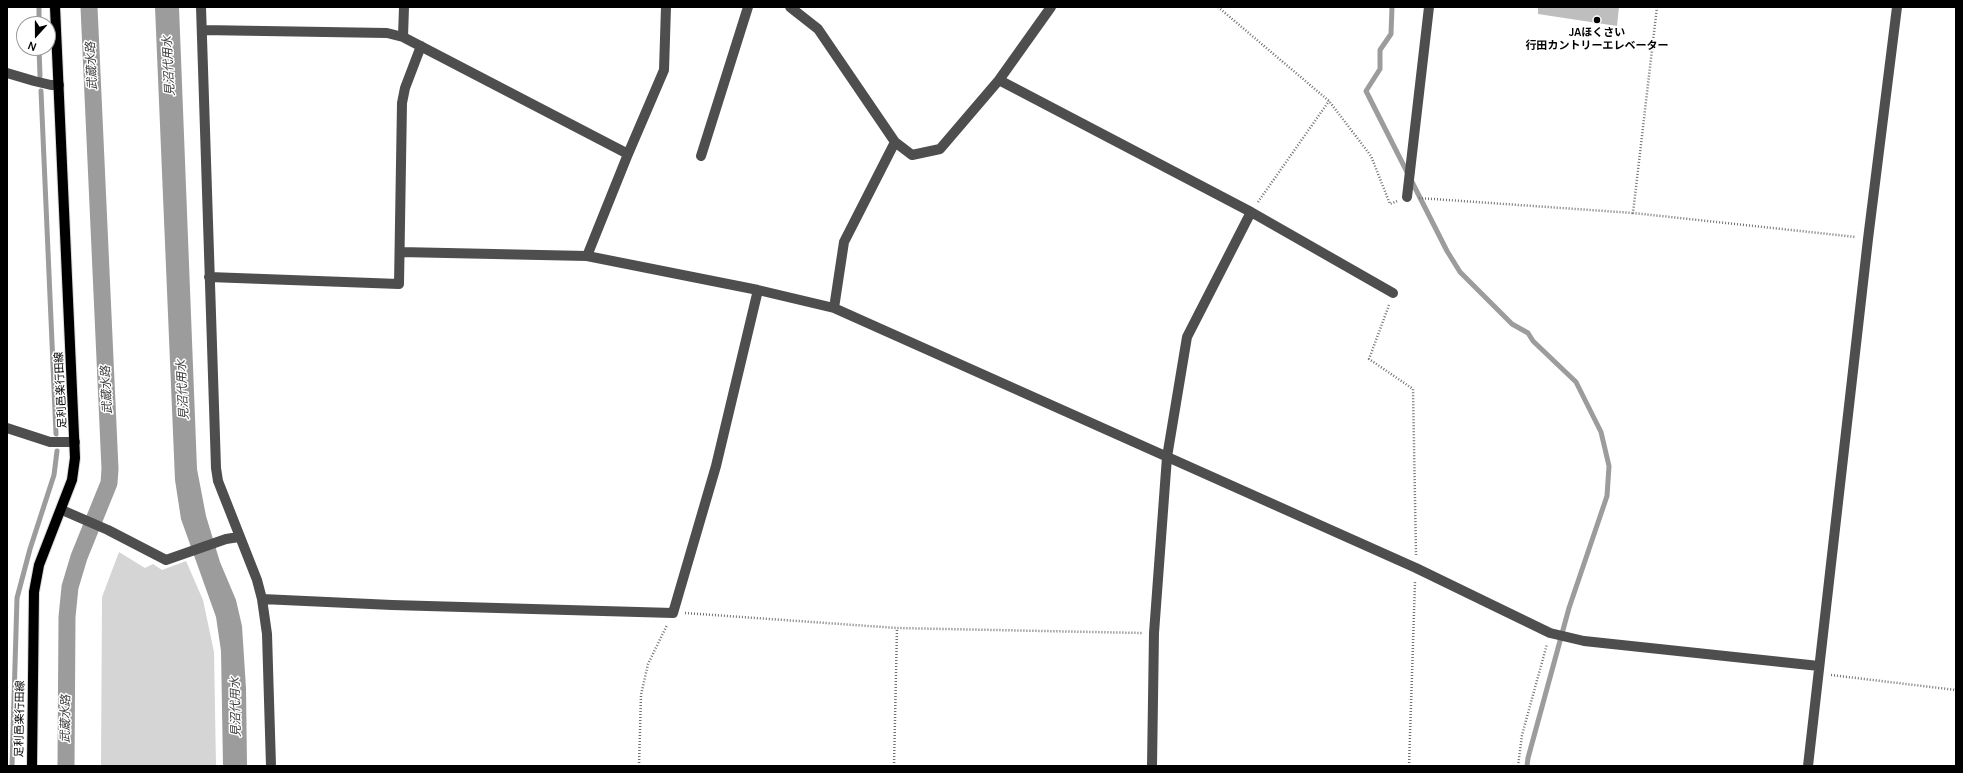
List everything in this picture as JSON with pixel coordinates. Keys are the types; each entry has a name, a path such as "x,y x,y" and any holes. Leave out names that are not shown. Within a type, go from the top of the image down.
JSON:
{"main road":[{"name":"足利邑楽行田線","path":"32,766 33,604 39,565 62,510 74,469 75,442 55,7"}],"street":[{"path":"201,7 216,468 218,480 257,580 262,599 267,634 271,766"},
{"path":"403,37 404,7"},
{"path":"587,256 664,70 666,7"},
{"path":"701,156 748,7"},
{"path":"790,7 818,29 895,142 912,155 940,148 999,80 1051,7"},
{"path":"1407,197 1429,7"},
{"path":"1808,766 1868,238 1897,7"},
{"path":"202,30 387,33 403,37 628,154"},
{"path":"209,277 399,284 403,96 421,46"},
{"path":"7,73 51,85 59,85"},
{"path":"999,80 1251,212 1393,293"},
{"path":"834,308 844,242 895,142"},
{"path":"1152,766 1154,633 1167,457 1187,337 1251,212"},
{"path":"400,252 587,256 758,290 834,308 1416,568 1550,633 1584,641 1819,670"},
{"path":"262,599 392,605 673,612 716,466 758,290"},
{"path":"7,428 50,442 75,442"},
{"path":"62,510 108,530 166,560 217,542 239,537"}],"path":[{"path":"1218,7 1329,101 1371,156 1390,204 1407,197 1633,213 1868,238"},
{"path":"1633,213 1657,7"},
{"path":"1251,212 1329,101"},
{"path":"1393,293 1369,359 1413,389 1416,568 1409,766"},
{"path":"639,766 641,695 648,664 673,612 897,628 1154,633"},
{"path":"894,766 897,628"},
{"path":"1518,766 1522,734 1550,633"},
{"path":"1819,670 1956,690"}],"shaded area":[{"path":"119,552 145,568 153,564 162,570 186,561 203,600 214,652 216,766 101,766 102,597"}],"water":[{"name":"見沼代用水","path":"155,7 179,7 197,469 206,516 220,562 236,600 242,626 246,688 247,766 223,766 221,651 216,617 181,519 175,480"}],"building":[{"name":"JAほくさい 行田カントリーエレベーター","path":"1538,7 1619,7 1617,26 1538,14"}],"waterway":[{"path":"39,7 39,16"},
{"name":"武蔵水路","path":"66,766 67,617 70,587 79,557 109,483 110,469 89,7"},
{"path":"1392,7 1391,34 1380,50 1380,69 1366,91 1447,251 1460,272 1512,324 1528,333 1533,341 1576,382 1601,432 1609,466 1607,496 1569,608 1527,766"},
{"path":"39,56 40,76"},
{"path":"41,91 56,434"},
{"path":"12,766 17,598 30,549 54,475 57,451"}],"place":[{"name":"JAほくさい 行田カントリーエレベーター","path":"1597,20"}]}
